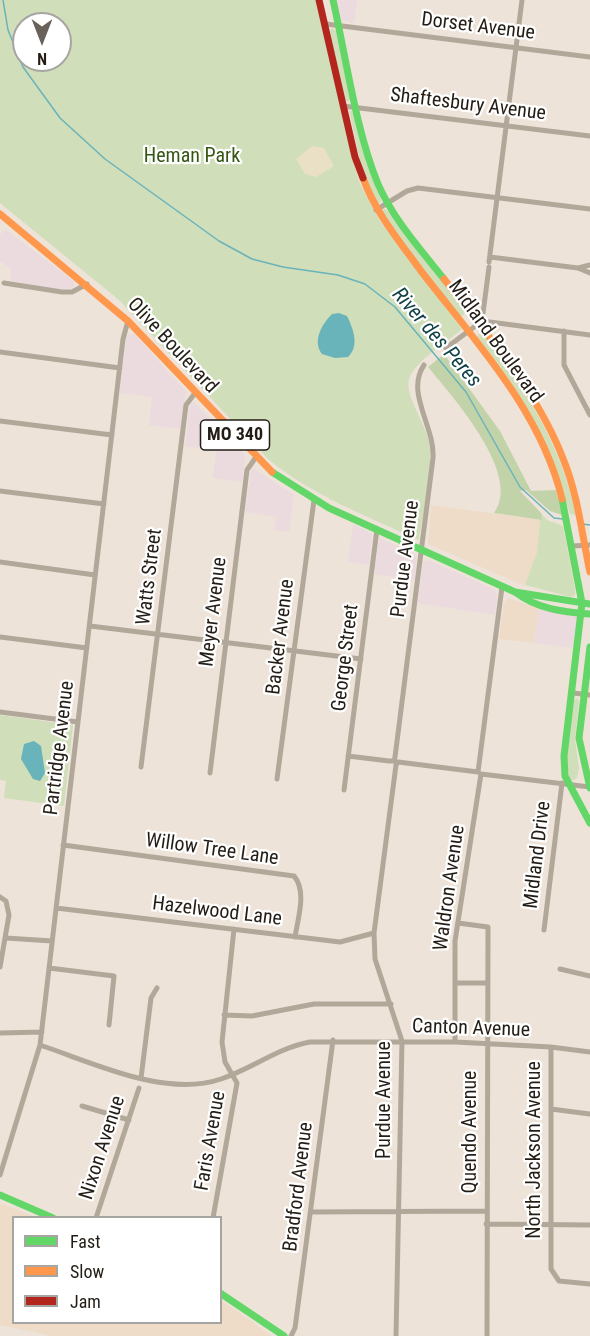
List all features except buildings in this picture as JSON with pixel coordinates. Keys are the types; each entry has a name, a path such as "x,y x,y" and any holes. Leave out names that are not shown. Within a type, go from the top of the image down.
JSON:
{"main road":[{"name":"Midland Boulevard","path":"319,0 360,174 376,210 525,407 549,457 566,513 582,603 564,756 565,784 590,823"},
{"name":"Midland Boulevard","path":"333,0 370,165 388,203 480,322 542,412 564,460 587,545 590,572"},
{"name":"Olive Boulevard","path":"3,216 129,321 275,475 314,500 515,592 523,599 542,606 590,614"},
{"name":"Olive Boulevard","path":"515,592 525,591 558,600 590,604"},
{"path":"590,647 587,695 579,738 590,787"},
{"path":"0,1195 48,1216"},
{"path":"222,1294 284,1336"}],"street":[{"path":"480,322 522,0"},
{"name":"Dorset Avenue","path":"326,24 590,57"},
{"name":"Shaftesbury Avenue","path":"343,106 590,136"},
{"path":"376,210 418,188 590,209"},
{"path":"0,227 3,216"},
{"path":"489,262 578,268 590,265"},
{"path":"578,268 590,273"},
{"path":"4,283 62,292 72,292 87,284"},
{"name":"Partridge Avenue","path":"0,1175 42,1032 120,368 129,321"},
{"path":"446,348 480,322 590,334"},
{"path":"564,332 564,365 590,415"},
{"path":"0,352 120,368"},
{"name":"Purdue Avenue","path":"396,1336 402,1041 375,959 374,933 423,549 433,448 431,432 417,390 419,373 424,365"},
{"name":"Watts Street","path":"141,767 186,405 195,393"},
{"path":"0,421 112,435"},
{"name":"Meyer Avenue","path":"210,772 247,470 256,457"},
{"path":"0,491 104,504"},
{"name":"Backer Avenue","path":"277,779 314,500"},
{"name":"George Street","path":"344,790 377,529"},
{"path":"573,546 587,545"},
{"path":"0,562 96,575"},
{"name":"Waldron Avenue","path":"455,1042 454,941 480,773 502,586"},
{"path":"90,626 361,659"},
{"path":"0,637 87,648"},
{"path":"573,693 587,695"},
{"path":"0,712 78,722"},
{"path":"348,756 590,787"},
{"name":"Midland Drive","path":"544,930 565,784"},
{"name":"Willow Tree Lane","path":"63,845 294,876 298,881 301,894 295,937"},
{"path":"0,897 6,901 9,912 0,967"},
{"name":"Hazelwood Lane","path":"56,908 340,942 374,933"},
{"name":"Quendo Avenue","path":"458,923 488,927 487,1336"},
{"name":"Faris Avenue","path":"213,1216 237,1083 223,1055 224,1015 234,929"},
{"path":"6,938 52,941"},
{"path":"49,968 114,976 109,1025"},
{"path":"560,969 590,976"},
{"path":"454,983 487,983"},
{"name":"Nixon Avenue","path":"141,1078 151,998 157,988"},
{"path":"224,1015 252,1016 314,1004 391,1004"},
{"path":"0,1032 42,1032"},
{"name":"Canton Avenue","path":"40,1045 141,1078 180,1085 212,1082 233,1075 289,1047 333,1040 455,1042 551,1047 590,1052"},
{"name":"Bradford Avenue","path":"291,1336 296,1328 333,1040"},
{"name":"North Jackson Avenue","path":"551,1047 550,1254 552,1274 559,1281 590,1284"},
{"name":"Nixon Avenue","path":"97,1216 139,1088"},
{"path":"82,1106 129,1120"},
{"path":"551,1109 590,1114"},
{"path":"311,1212 486,1211"},
{"path":"486,1224 590,1225"}],"shaded area":[{"path":"335,0 357,0 354,23 341,20"},
{"path":"5,229 75,282 74,287 62,290 11,281 10,268 0,261 0,235"},
{"path":"134,334 186,391 180,429 149,425 152,397 120,393 127,335"},
{"path":"194,402 245,455 242,482 213,478 216,450 185,446 190,405"},
{"path":"253,468 294,495 289,532 274,530 276,517 245,512"},
{"path":"431,505 542,520 537,552 525,586 428,544"},
{"path":"353,524 372,534 369,565 348,562"},
{"path":"379,538 417,555 415,580 374,574"},
{"path":"428,560 495,590 497,594 495,615 418,603 423,562"},
{"path":"508,598 539,608 534,643 499,639 504,603"},
{"path":"539,608 578,617 574,648 534,643"},
{"path":"0,1203 32,1216 12,1216 12,1324 222,1324 222,1301 272,1336 53,1336 0,1325"}],"green space":[{"name":"Heman Park","path":"0,0 316,0 343,106 354,165 361,186 380,221 462,329 424,359 409,379 410,394 428,439 431,459 419,540 322,495 268,459 119,300 0,203"},
{"path":"332,28 336,31 352,99 348,101 345,101 329,31"},
{"path":"349,110 355,113 369,171 381,199 380,203 375,203 363,176"},
{"path":"384,209 388,211 465,312 463,316 458,315 397,236 382,211"},
{"path":"479,334 484,334 500,356 540,419 561,464 576,515 570,514 553,463 533,421 509,380 477,337"},
{"path":"444,354 500,431 531,491 556,490 562,515 550,511 526,490 520,491 541,513 542,520 494,513 500,497 499,478 492,458 467,416 428,367"},
{"path":"541,513 547,520 563,526 575,589 575,595 571,597 525,585 537,552"},
{"path":"577,698 579,701 575,739 579,769 577,778 573,780 570,779 568,769 567,750 574,700"},
{"path":"0,715 73,725 64,806 4,798 6,781 0,780"}],"sand":[{"path":"312,146 324,148 334,166 316,177 305,174 296,159"}],"water":[{"path":"339,313 347,316 355,342 352,353 348,357 335,358 322,354 318,338 328,318 332,314"},
{"path":"34,741 41,746 45,773 40,781 33,779 21,759 24,744"}],"waterway":[{"name":"River des Peres","path":"3,0 8,30 23,67 60,118 105,159 219,241 252,259 283,267 338,275 365,284 395,307 466,392 520,487 554,518 563,519"},
{"name":"River des Peres","path":"582,524 590,525"}],"traffic: fast":[{"path":"333,0 358,118 378,184 399,222 444,279"},
{"path":"272,472 329,508 515,592 523,598 560,611 590,614"},
{"path":"562,499 582,603 564,756 565,776 590,823"},
{"path":"515,592 590,604"},
{"path":"590,647 579,738 590,788"},
{"path":"0,1195 48,1216"},
{"path":"222,1294 284,1336"}],"traffic: slow":[{"path":"363,178 381,215 421,271 504,378 522,407 539,436 562,499"},
{"path":"0,214 128,321 272,472"},
{"path":"444,279 511,366 553,436 573,488 590,572"}],"traffic: jam":[{"path":"319,0 355,157 363,178"}]}
